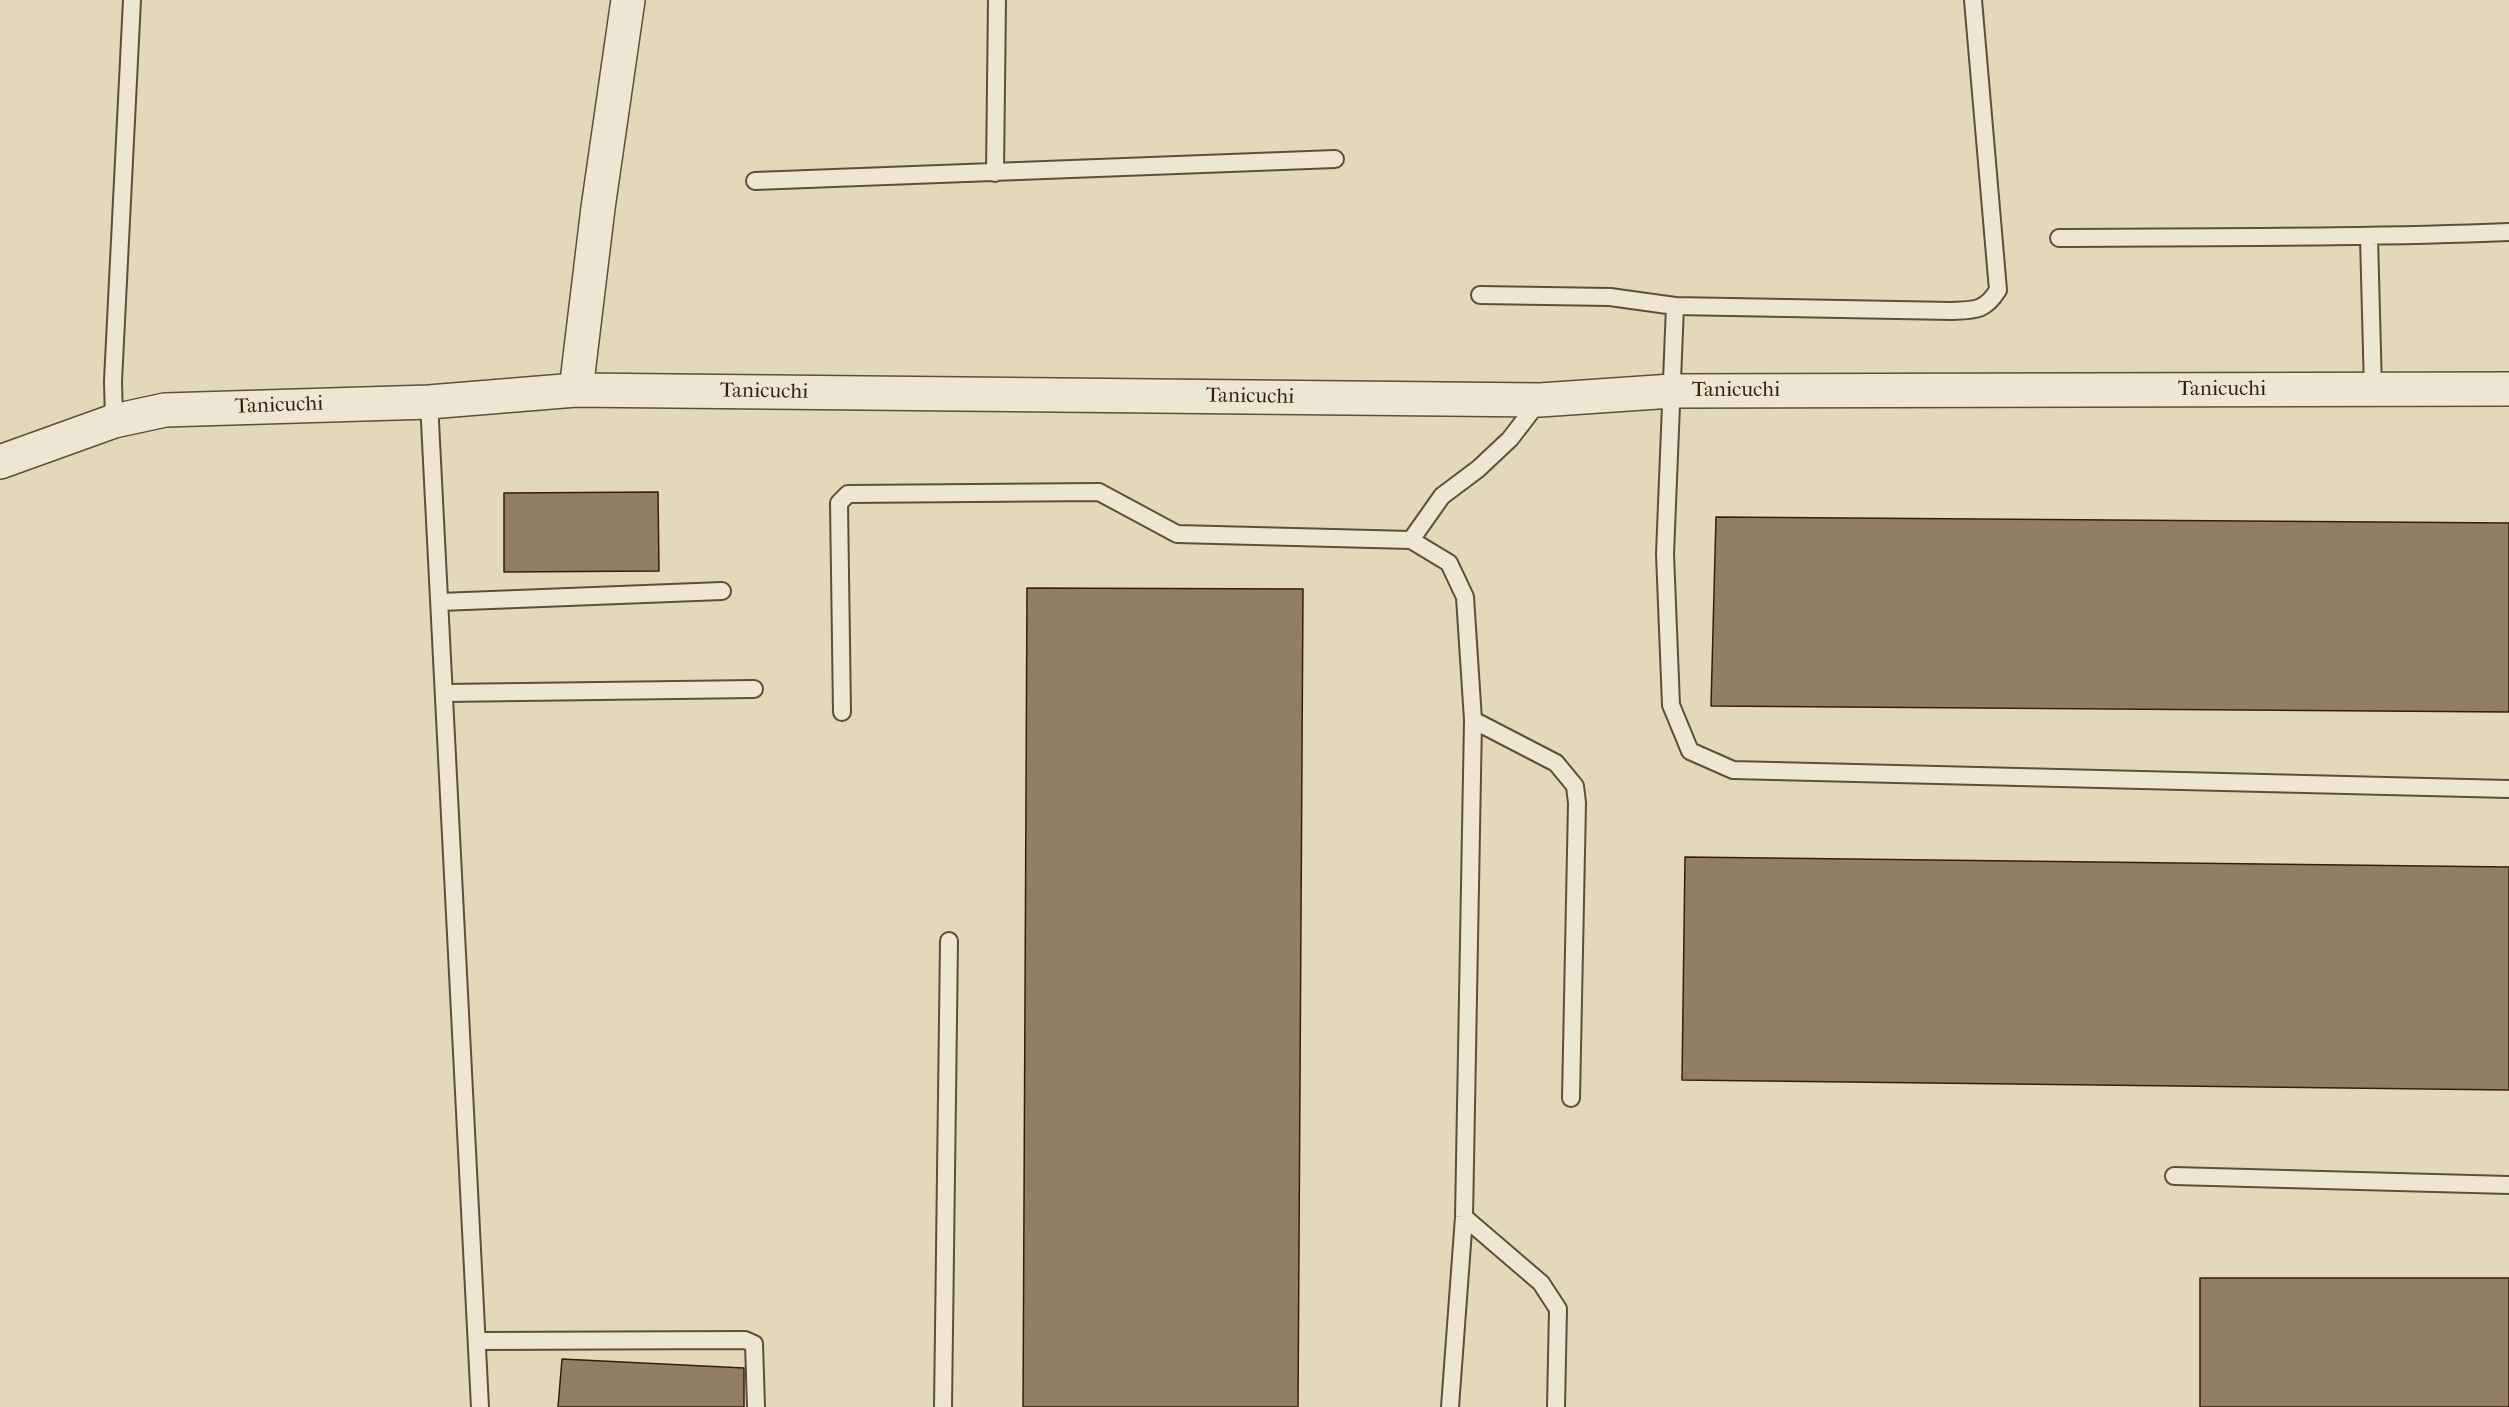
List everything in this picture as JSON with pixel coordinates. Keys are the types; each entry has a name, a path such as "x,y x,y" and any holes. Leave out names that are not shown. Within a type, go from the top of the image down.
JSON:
{"street":[{"path":"576,390 598,208 628,0"},
{"name":"Tanicuchi","path":"0,462 114,421 165,410 429,402 576,390 1540,400 1672,391 2509,389"}],"lane":[{"path":"114,421 113,381 132,0"},
{"path":"995,173 997,0"},
{"path":"1480,295 1610,297 1675,306 1952,311 1976,310 1990,303 1998,290 1973,0"},
{"path":"755,181 1335,159"},
{"path":"2059,238 2207,235 2369,237 2509,232"},
{"path":"2369,237 2373,390"},
{"path":"1675,306 1665,554 1671,705 1690,751 1733,770 2509,789"},
{"path":"1412,540 1442,496 1478,469 1510,439 1540,400"},
{"path":"429,402 480,1407"},
{"path":"842,712 839,503 848,494 1099,492 1177,534 1412,540 1449,563 1466,597 1473,720 1464,1217 1450,1407"},
{"path":"440,602 722,591"},
{"path":"444,693 754,689"},
{"path":"1473,720 1556,763 1575,786 1577,802 1571,1098"},
{"path":"943,1407 949,941"},
{"path":"2174,1176 2509,1185"},
{"path":"1464,1217 1541,1283 1558,1309 1556,1407"},
{"path":"478,1341 745,1340 754,1344 756,1354 756,1407"}],"building":[{"path":"658,492 659,571 504,572 504,493"},
{"path":"1716,517 2509,523 2509,712 1711,706"},
{"path":"1027,588 1303,589 1298,1407 1023,1407"},
{"path":"1685,857 2509,867 2509,1090 1682,1080"},
{"path":"2200,1278 2509,1278 2509,1407 2200,1407"},
{"path":"562,1359 744,1368 744,1407 558,1407"}]}
